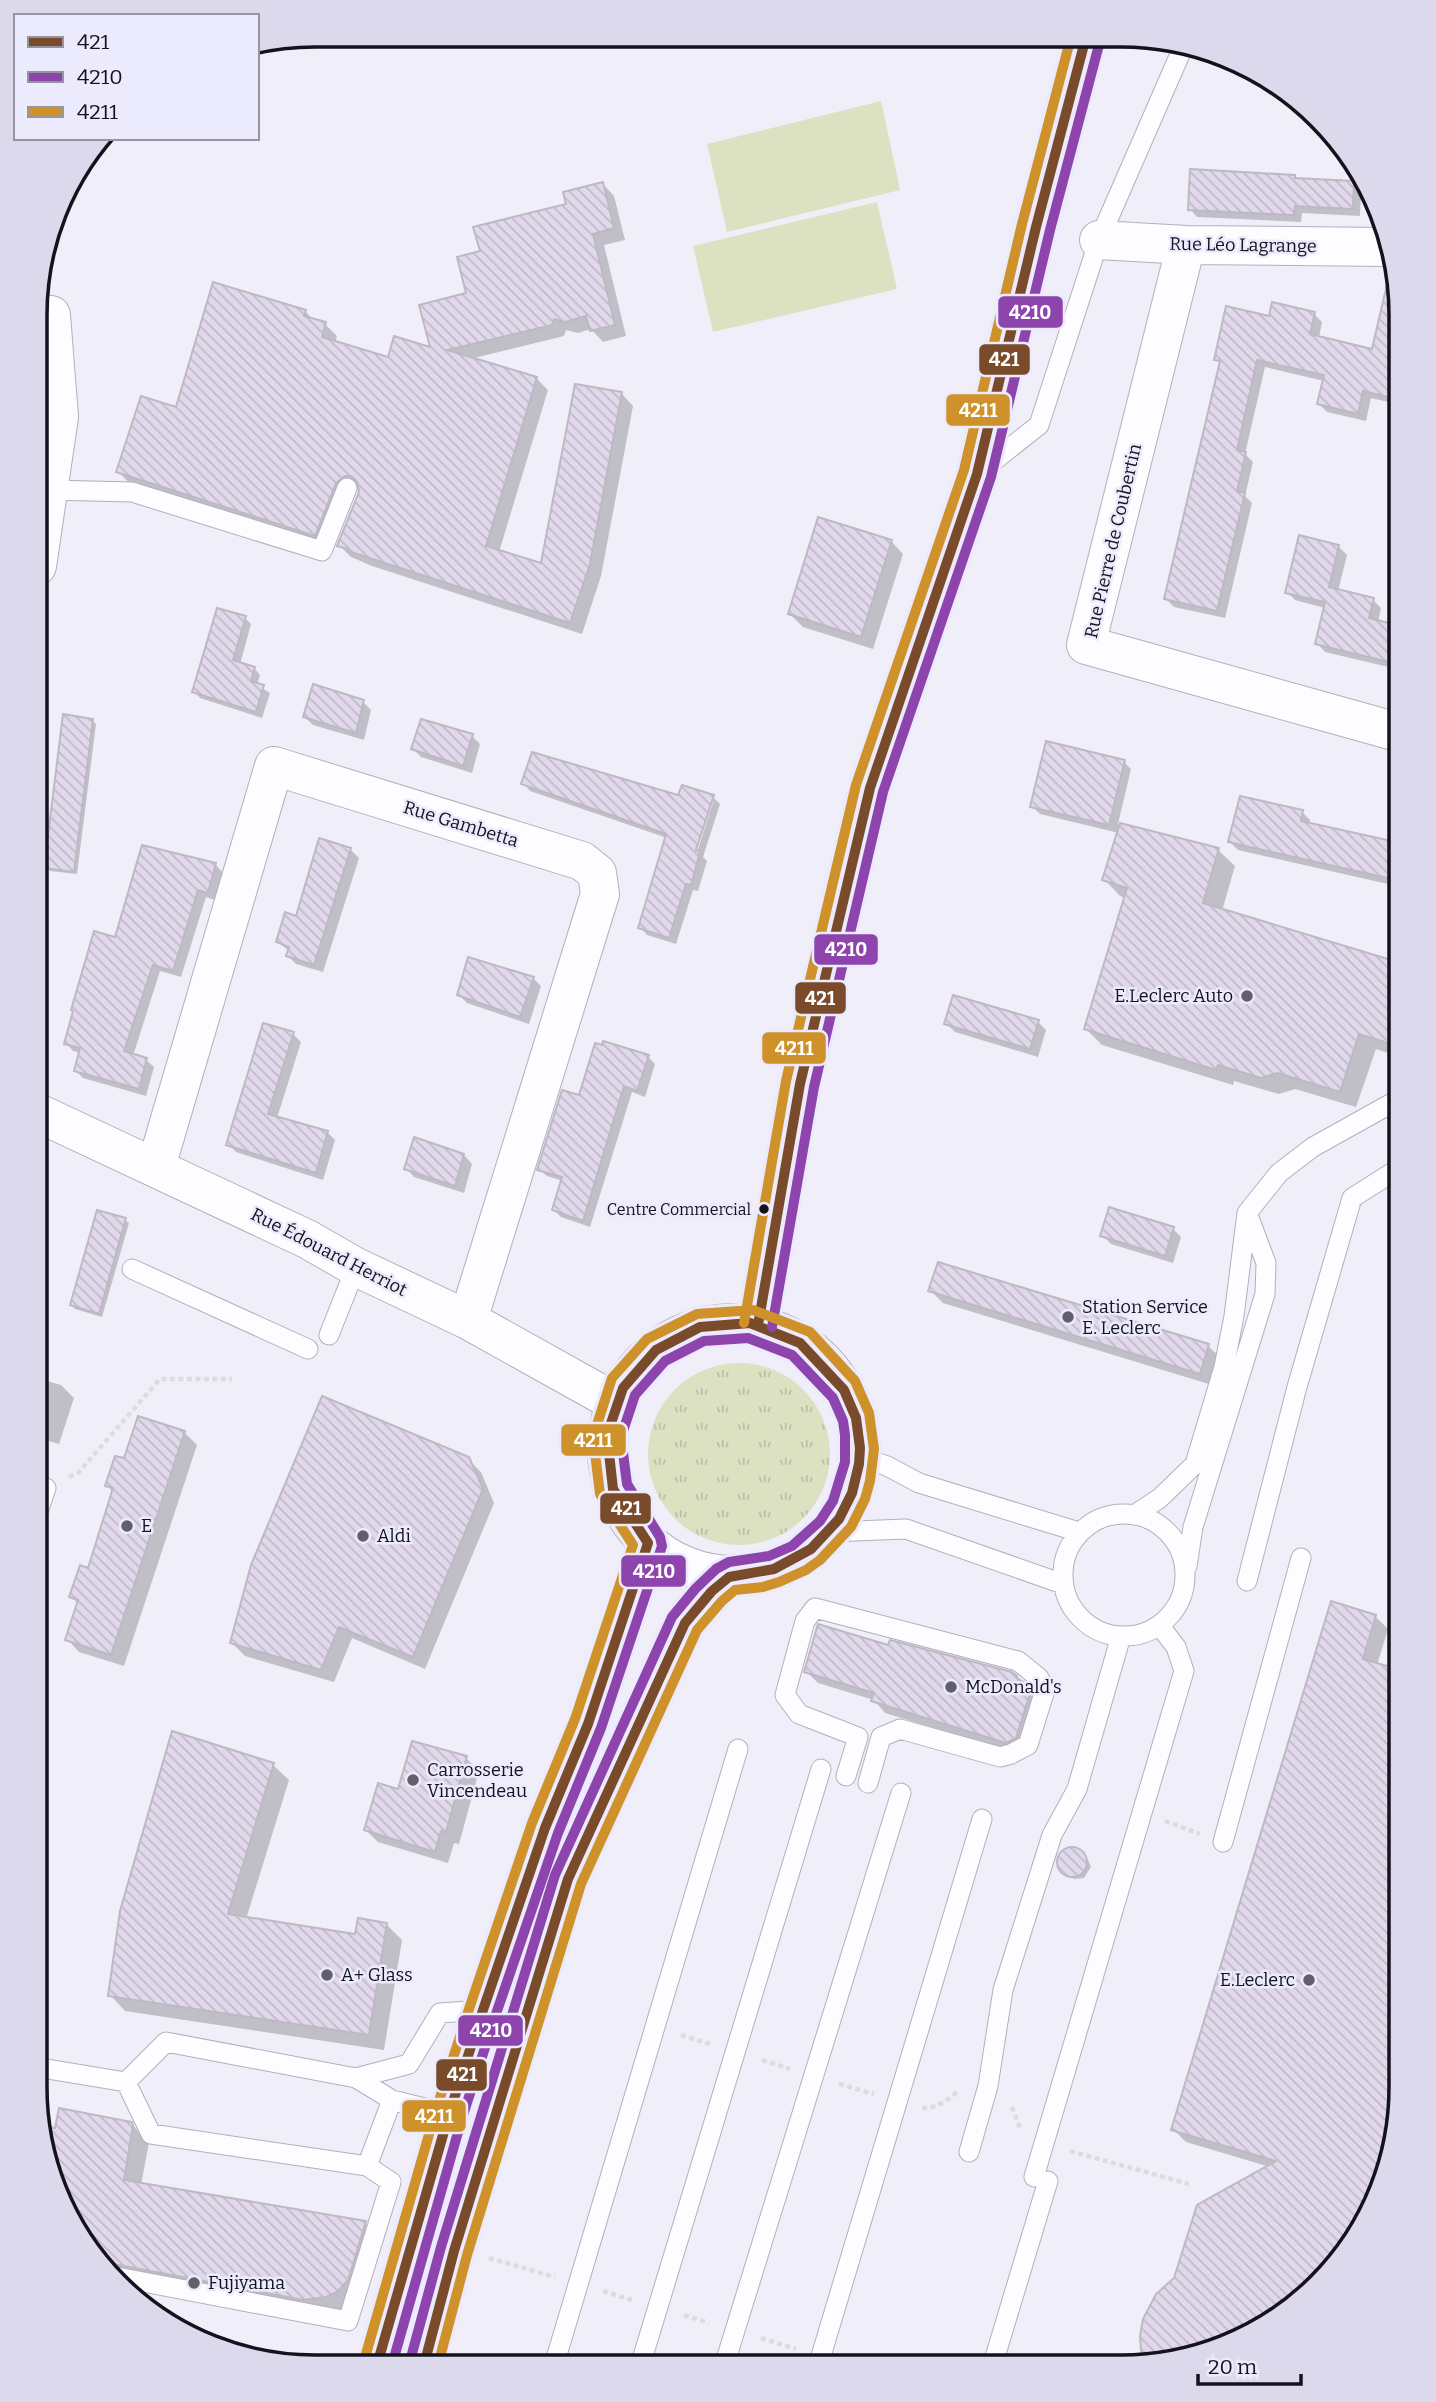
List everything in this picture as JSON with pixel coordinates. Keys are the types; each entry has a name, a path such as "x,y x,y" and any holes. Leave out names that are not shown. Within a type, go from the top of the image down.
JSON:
{"main road":[{"path":"758,1325 800,1084 870,788 977,474 1036,227 1083,47"},
{"name":"Rue Léo Lagrange","path":"1099,240 1380,247"},
{"name":"Rue Pierre de Coubertin","path":"1186,244 1086,645 1389,730"},
{"path":"47,336 59,417 47,497"},
{"name":"Rue Gambetta","path":"156,1167 274,766 582,861 597,873 600,894 468,1320"},
{"name":"Rue Édouard Herriot","path":"47,1117 306,1239 356,1267 468,1320 615,1402"},
{"path":"723,1322 758,1325 784,1333 808,1347 831,1369 848,1396 858,1425 860,1456 856,1481 846,1508 830,1532 799,1558 762,1573 729,1577 699,1572 672,1560 648,1543 624,1515 610,1482 606,1447 609,1424 615,1402 632,1371 658,1347 689,1330 723,1322"},
{"path":"380,2355 449,2114 483,2010 545,1828 588,1724 648,1543"},
{"path":"427,2355 454,2251 568,1879 685,1623 703,1601 729,1577"}],"lane":[{"path":"977,474 1039,425 1099,240 1180,54"},
{"path":"48,490 132,492 322,551 346,488"},
{"path":"1136,1514 1160,1498 1195,1464 1234,1316 1247,1213 1279,1173 1313,1147 1389,1105"},
{"path":"1247,1581 1297,1387 1352,1198 1389,1175"},
{"path":"1185,1581 1184,1563 1178,1546 1167,1531 1136,1514 1115,1514 1095,1520 1079,1532 1068,1548 1063,1565 1063,1584 1074,1611 1085,1622 1101,1631 1121,1636 1141,1634 1159,1625 1174,1610 1185,1581 1193,1527 1265,1294 1266,1263 1247,1213"},
{"path":"329,1335 356,1267"},
{"path":"132,1269 308,1349"},
{"path":"860,1456 887,1466 919,1483 1079,1532"},
{"path":"830,1532 906,1529 1063,1584"},
{"path":"1223,1842 1301,1558"},
{"path":"846,1776 858,1737 799,1714 785,1695 805,1621 815,1608 1018,1661 1039,1678 1045,1690 1028,1745 1000,1757 900,1729 881,1737 868,1783"},
{"path":"995,2355 1041,2179 1044,2143 1184,1671 1176,1647 1159,1625"},
{"path":"969,2152 988,2086 1003,1990 1052,1835 1077,1789 1121,1636"},
{"path":"557,2355 738,1749"},
{"path":"643,2355 821,1769"},
{"path":"727,2355 901,1793"},
{"path":"821,2355 982,1819"},
{"path":"356,2078 409,2064 440,2013 483,2010"},
{"path":"126,2082 166,2042 356,2078 392,2100 449,2114"},
{"path":"47,2069 126,2082"},
{"path":"126,2082 151,2134 367,2166 391,2182 348,2320 130,2279"},
{"path":"367,2166 392,2100"}],"path":[{"path":"47,1484 78,1473 160,1378 232,1379"},
{"path":"680,2035 918,2108 932,2108 948,2100 967,2083 1009,2091 1015,2118 1025,2138 1189,2184"}],"green space":[{"path":"881,101 900,190 727,232 707,144"},
{"path":"877,202 897,289 713,332 693,246"},
{"path":"739,1363 774,1370 803,1390 823,1419 830,1454 823,1489 803,1518 774,1538 739,1545 704,1538 675,1518 655,1489 648,1454 655,1419 675,1390 704,1370"}],"building":[{"path":"1190,169 1295,175 1295,178 1354,183 1353,209 1295,206 1294,215 1188,210"},
{"path":"603,182 614,228 593,234 615,325 590,331 586,316 565,322 554,319 552,325 447,350 537,377 486,546 541,563 575,384 622,392 590,564 570,623 337,546 359,492 357,481 351,476 345,476 336,483 315,536 116,472 141,396 176,407 213,282 306,310 304,316 326,322 322,337 388,357 394,336 430,347 419,305 466,293 457,257 480,251 473,227 566,204 563,192"},
{"path":"1387,286 1389,397 1363,391 1358,414 1317,404 1324,375 1257,360 1237,450 1246,452 1237,491 1245,493 1217,611 1164,599 1220,361 1214,360 1226,306 1269,316 1272,302 1315,312 1310,334 1372,349"},
{"path":"818,517 892,540 861,637 788,614"},
{"path":"1299,535 1339,545 1329,587 1374,598 1369,618 1389,623 1389,662 1315,644 1325,602 1285,593"},
{"path":"217,608 246,616 233,660 255,667 251,681 264,685 256,712 192,692"},
{"path":"313,684 364,700 356,733 303,717"},
{"path":"63,714 93,719 74,872 47,868 47,844"},
{"path":"421,719 473,734 463,766 411,749"},
{"path":"1046,741 1125,760 1109,825 1030,807"},
{"path":"532,752 678,795 682,785 714,795 696,850 700,852 691,885 686,884 669,938 638,928 666,834 521,784"},
{"path":"1240,796 1303,810 1301,821 1389,840 1389,878 1228,842"},
{"name":"E.Leclerc Auto","path":"1120,823 1219,848 1203,903 1389,959 1389,1043 1359,1034 1340,1092 1278,1073 1261,1078 1218,1065 1216,1070 1084,1029 1127,888 1102,880"},
{"path":"319,838 351,848 314,965 286,956 289,947 276,942 285,912 296,916"},
{"path":"142,845 216,863 208,893 198,890 173,971 153,965 124,1051 147,1058 139,1089 74,1071 80,1048 64,1044 94,931 115,937"},
{"path":"468,957 534,977 520,1017 457,995"},
{"path":"953,995 1039,1020 1030,1049 944,1024"},
{"path":"263,1023 294,1032 268,1114 328,1131 316,1173 226,1145"},
{"path":"603,1041 649,1055 637,1091 624,1086 583,1221 552,1210 562,1177 537,1170 562,1090 579,1095 595,1043 602,1045"},
{"path":"414,1137 464,1154 455,1186 404,1169"},
{"path":"1109,1207 1174,1227 1165,1256 1100,1236"},
{"path":"97,1210 126,1218 99,1314 70,1305"},
{"name":"Station Service E. Leclerc","path":"938,1262 1209,1344 1200,1374 928,1291"},
{"name":"Aldi","path":"322,1396 469,1457 483,1489 413,1657 339,1627 321,1670 230,1643 251,1565"},
{"name":"E","path":"138,1416 185,1431 111,1655 65,1640 78,1600 69,1597 80,1565 88,1568 113,1488 105,1486 115,1456 124,1458"},
{"name":"E.Leclerc","path":"1331,1601 1376,1615 1363,1659 1389,1667 1389,2086 1384,2139 1375,2173 1344,2236 1310,2276 1270,2310 1207,2341 1173,2350 1141,2354 1140,2336 1143,2319 1156,2294 1174,2278 1197,2205 1276,2161 1171,2130"},
{"name":"McDonald's","path":"818,1624 888,1645 890,1640 1012,1672 1028,1685 1026,1692 1030,1693 1016,1738 1006,1743 871,1701 874,1693 804,1672"},
{"path":"172,1731 274,1763 228,1914 355,1934 358,1918 387,1923 369,2035 108,1996 120,1911"},
{"path":"412,1741 467,1756 446,1832 441,1831 435,1852 364,1830 378,1783 398,1789"},
{"path":"1072,1847 1082,1852 1087,1862 1082,1872 1072,1877 1062,1872 1057,1862 1062,1852"},
{"path":"59,2108 132,2122 124,2180 366,2221 348,2280 337,2292 326,2297 303,2300 115,2264 92,2236 75,2205 56,2156 51,2127 55,2128"}],"transit line":[{"name":"4211","path":"744,1323 786,1081 856,785 964,470 1022,224 1068,47"},
{"name":"421","path":"758,1325 800,1084 870,788 977,474 1036,227 1083,47"},
{"name":"4210","path":"772,1327 814,1087 883,792 991,477 1050,230 1098,47"},
{"name":"4211","path":"366,2355 436,2110 470,2006 532,1823 575,1719 633,1545 600,1494 593,1437 612,1378 647,1339 697,1314 753,1310 810,1332 855,1381 869,1413 874,1449 865,1499 851,1527 820,1560 806,1570 779,1582 735,1590 697,1630 581,1884 467,2255 441,2355"},
{"name":"421","path":"380,2355 449,2114 483,2010 545,1828 588,1724 648,1543 613,1489 607,1435 623,1388 656,1350 700,1327 750,1323 800,1343 844,1390 856,1418 860,1448 852,1493 839,1519 811,1549 774,1569 729,1577 712,1591 685,1623 568,1879 454,2251 427,2355"},
{"name":"4210","path":"395,2355 462,2118 496,2014 558,1833 601,1728 662,1546 660,1537 627,1484 621,1437 635,1395 665,1361 704,1341 748,1338 792,1355 833,1398 843,1421 845,1435 845,1462 833,1501 820,1521 792,1546 769,1556 729,1562 716,1569 672,1617 555,1875 441,2247 412,2355"}],"place":[{"name":"E.Leclerc Auto","path":"1247,996"},
{"name":"Centre Commercial","path":"764,1209"},
{"name":"Station Service E. Leclerc","path":"1068,1317"},
{"name":"E","path":"127,1526"},
{"name":"Aldi","path":"363,1536"},
{"name":"McDonald's","path":"951,1687"},
{"name":"Carrosserie Vincendeau","path":"413,1780"},
{"name":"A+ Glass","path":"327,1975"},
{"name":"E.Leclerc","path":"1309,1980"},
{"name":"Fujiyama","path":"194,2283"}]}
